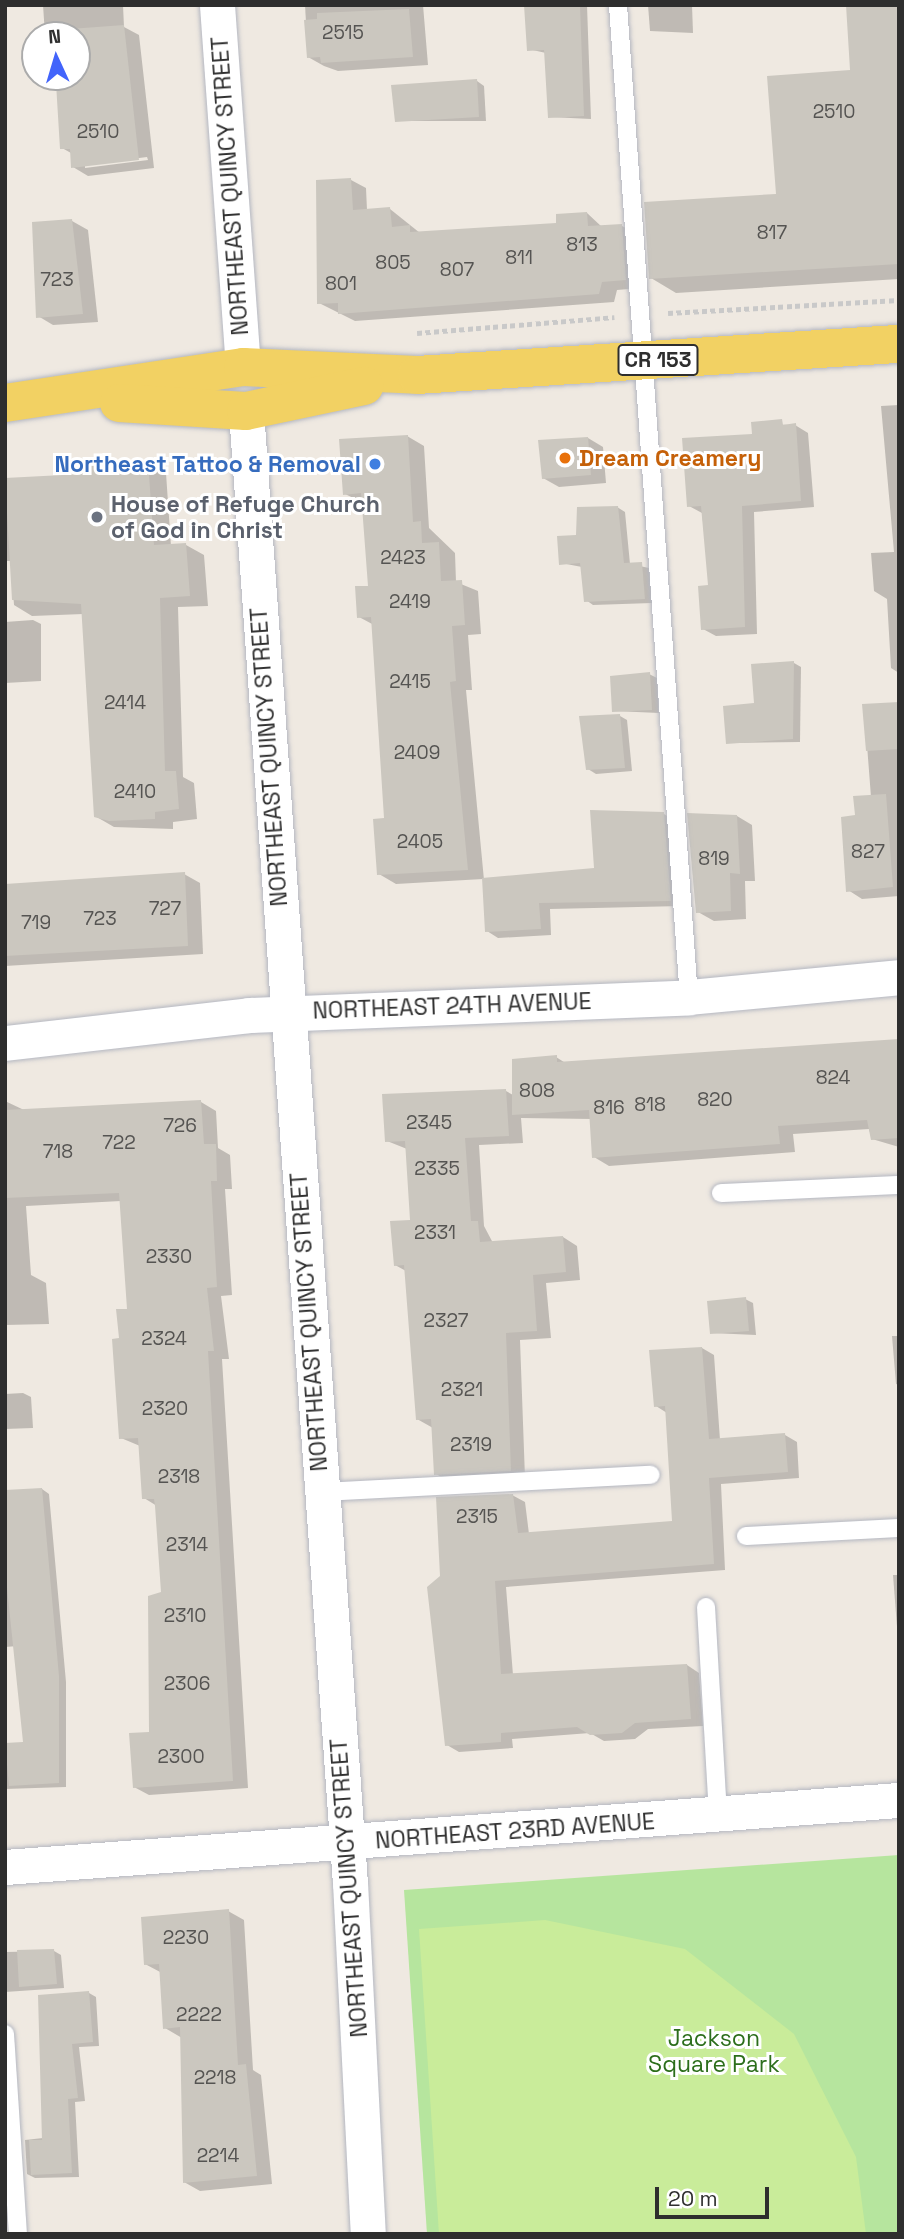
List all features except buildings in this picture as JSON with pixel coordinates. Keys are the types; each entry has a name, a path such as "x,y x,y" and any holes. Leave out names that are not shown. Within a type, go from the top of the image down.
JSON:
{"main road":[{"name":"CR 153","path":"5,403 57,399 243,367 418,375 899,344"},
{"name":"CR 153","path":"57,399 246,411 418,375"}],"street":[{"name":"NORTHEAST QUINCY STREET","path":"216,5 243,367"},
{"name":"NORTHEAST QUINCY STREET","path":"246,411 347,1843 368,2234"},
{"name":"NORTHEAST 24TH AVENUE","path":"5,1043 288,1013 689,997 899,977"},
{"name":"NORTHEAST 23RD AVENUE","path":"5,1867 718,1817 899,1800"}],"lane":[{"path":"618,5 689,997"},
{"path":"720,1194 899,1185"},
{"path":"321,1492 651,1475"},
{"path":"746,1536 899,1528"},
{"path":"706,1607 718,1817"},
{"path":"5,2034 18,2234"}],"path":[{"path":"410,334 641,315 899,300"}],"green space":[{"name":"Jackson Square Park","path":"899,1855 899,2234 427,2234 404,1890"},
{"name":"Jackson Square Park","path":"545,1920 685,1949 794,2034 856,2157 866,2234 439,2234 419,1929"}],"place":[{"name":"Dream Creamery","path":"565,458"},
{"name":"Northeast Tattoo & Removal","path":"375,464"},
{"name":"House of Refuge Church of God in Christ","path":"97,517"}]}
